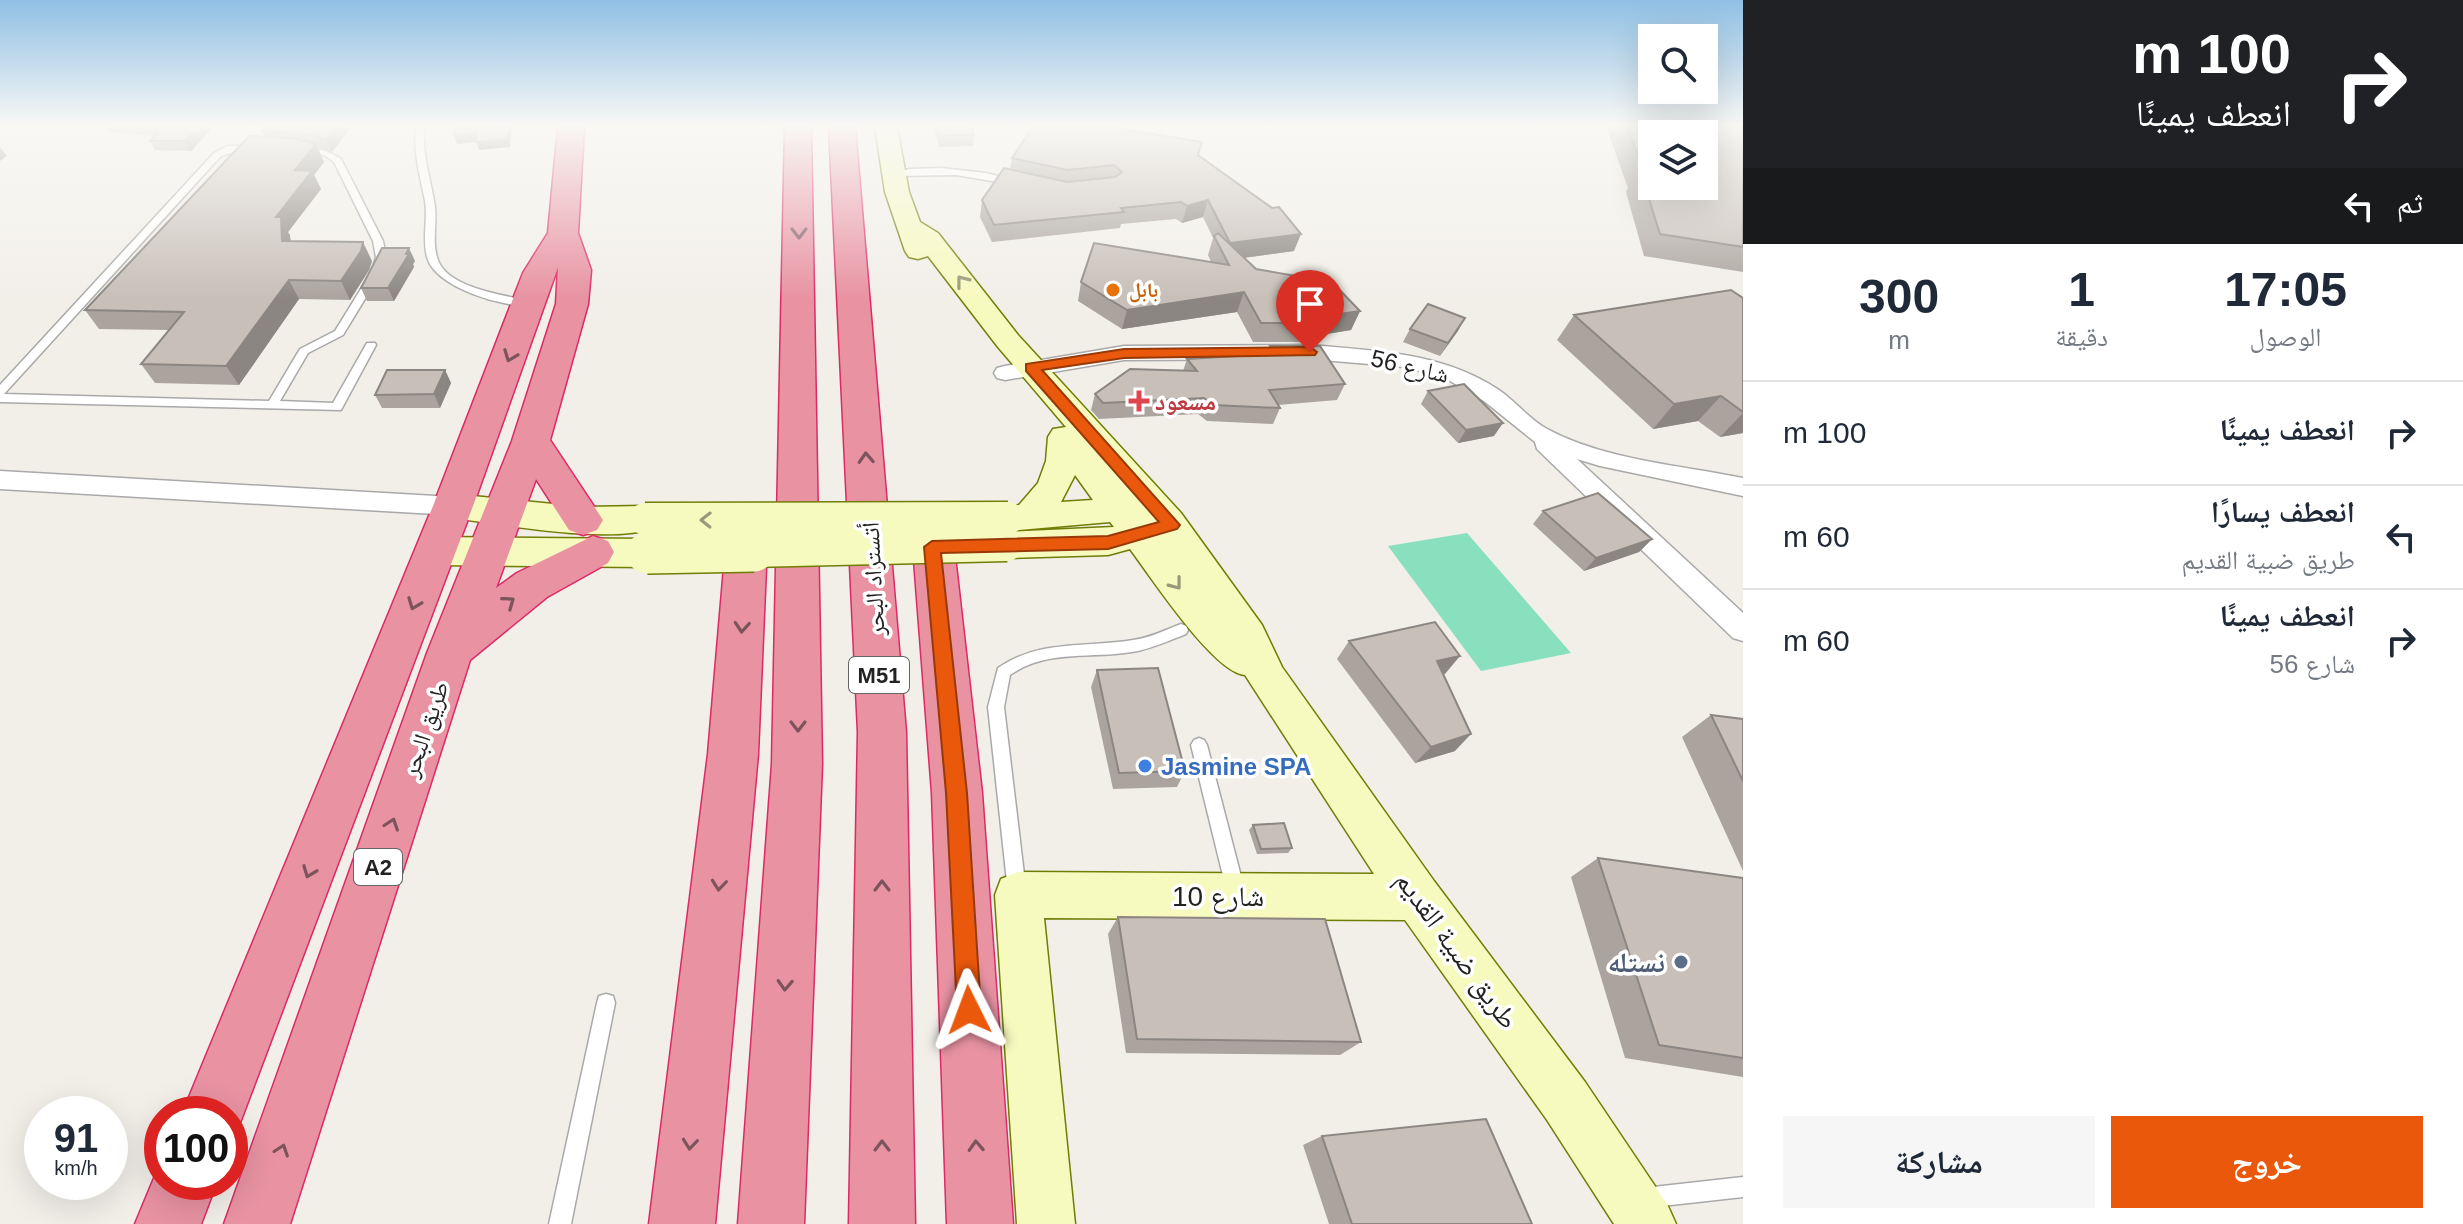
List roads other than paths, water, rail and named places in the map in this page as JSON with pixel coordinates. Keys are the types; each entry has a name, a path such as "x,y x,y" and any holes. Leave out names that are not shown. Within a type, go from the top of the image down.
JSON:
{"highway":[{"name":"طريق البحر","path":"257,1224 450,653 531,441 572,304 575,270 563,233 567,184"},
{"path":"771,1224 797,764 798,184"},
{"name":"أتستراد البحر","path":"846,184 882,732 882,1224"},
{"name":"طريق البحر","path":"220,1096 444,528 539,273 563,233"},
{"path":"530,304 572,304"},
{"path":"450,653 588,536 531,441"},
{"path":"932,534 957,793 980,1224"},
{"path":"682,1224 733,754 748,536"},
{"path":"168,1224 178,1200"}],"street":[{"name":"طريق ضبية القديم","path":"896,184 913,241 940,287 1018,370 1144,517 1219,638 1266,677 1417,897 1566,1101 1640,1212"},
{"name":"شارع 56","path":"1018,370 1124,353 1310,352 1406,360 1453,373 1492,396 1537,434 1600,458 1743,487"},
{"name":"طريق ضبية القديم","path":"1018,370 1065,438 1144,517"},
{"path":"1537,434 1743,630"},
{"path":"1015,527 1044,502 1061,474 1065,438"},
{"path":"0,480 444,528 588,536 932,534 1015,527 1108,542 1144,517"},
{"path":"444,528 497,532"},
{"path":"1018,895 1046,1224"},
{"name":"شارع 10","path":"1018,895 1417,897"}],"lane":[{"path":"0,392 190,184"},
{"path":"272,405 304,351 339,333 377,271 381,257 378,241 350,184"},
{"path":"425,184 431,211 434,268 449,280 466,287 530,304"},
{"path":"1023,184 1031,186"},
{"path":"0,392 337,407 371,345"},
{"path":"1018,895 996,707 1003,672 1019,660 1049,652 1130,647 1181,630"},
{"path":"1199,745 1237,896"},
{"path":"560,1224 606,1003"},
{"path":"1640,1212 1743,1187"}],"place":[{"name":"بابل","path":"1113,290"},
{"name":"مسعود","path":"1139,401"},
{"name":"Jasmine SPA","path":"1145,766"},
{"name":"نستله","path":"1681,962"}]}
